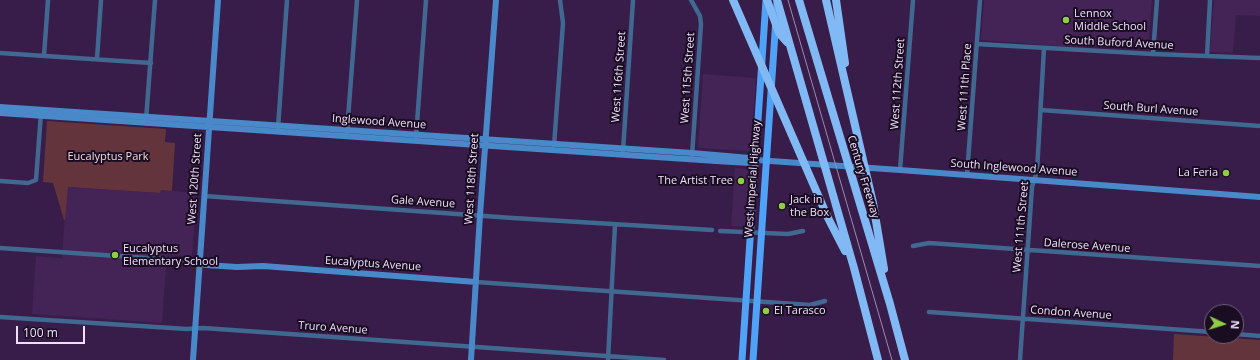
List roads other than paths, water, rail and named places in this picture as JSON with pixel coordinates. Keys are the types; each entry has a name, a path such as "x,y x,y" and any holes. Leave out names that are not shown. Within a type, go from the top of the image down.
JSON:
{"highway":[{"path":"733,0 828,218 854,268"},
{"path":"767,0 779,33 789,44"},
{"path":"777,0 854,268 878,360"},
{"name":"Century Freeway","path":"799,0 890,304 905,360"},
{"path":"826,0 870,190 890,304"},
{"path":"836,0 851,108"}],"main road":[{"name":"West 120th Street","path":"193,360 218,0"},
{"name":"West 118th Street","path":"471,360 496,0"},
{"name":"West Imperial Highway","path":"742,360 767,0"},
{"name":"West Imperial Highway","path":"752,360 777,0"},
{"name":"Inglewood Avenue","path":"0,107 41,113"},
{"name":"Inglewood Avenue","path":"0,113 41,113 278,128 692,156 749,163 756,160 766,161"},
{"name":"South Inglewood Avenue","path":"766,161 1260,197"},
{"name":"Eucalyptus Avenue","path":"199,263 206,265 263,266 476,282"}],"street":[{"path":"44,56 48,0"},
{"path":"97,59 101,0"},
{"path":"146,120 155,0"},
{"path":"278,128 286,0"},
{"path":"347,133 357,0"},
{"path":"416,138 426,0"},
{"path":"554,147 562,23 560,0"},
{"name":"West 116th Street","path":"623,152 633,0"},
{"name":"West 115th Street","path":"691,0 700,16 701,24 692,156"},
{"name":"West 112th Street","path":"900,170 913,0"},
{"name":"West 111th Place","path":"968,175 980,0"},
{"path":"1153,54 1157,0"},
{"path":"1207,56 1210,0"},
{"name":"South Buford Avenue","path":"977,44 1153,54 1260,58"},
{"name":"West 111th Street","path":"1020,360 1032,187 1037,171 1044,48"},
{"path":"0,53 151,63"},
{"name":"South Burl Avenue","path":"1041,110 1260,126"},
{"path":"0,182 28,183 36,180 41,113"},
{"name":"Gale Avenue","path":"204,196 712,230"},
{"path":"608,358 615,224"},
{"path":"720,231 788,234 803,231"},
{"name":"Dalerose Avenue","path":"913,246 929,243 1260,266"},
{"name":"Eucalyptus Avenue","path":"0,248 191,261 199,263"},
{"name":"Eucalyptus Avenue","path":"476,282 746,299"},
{"path":"746,299 810,305 825,302"},
{"name":"Condon Avenue","path":"929,312 1204,331"},
{"name":"Truro Avenue","path":"0,317 195,329 203,328 608,358 664,360"},
{"path":"1244,335 1260,336"}],"tram line":[{"path":"788,0 892,360"}],"place":[{"name":"Lennox Middle School","path":"1066,20"},
{"name":"La Feria","path":"1226,173"},
{"name":"The Artist Tree","path":"741,181"},
{"name":"Jack in the Box","path":"782,206"},
{"name":"Eucalyptus Elementary School","path":"115,255"},
{"name":"El Tarasco","path":"766,311"}],"park label":[{"name":"Eucalyptus Park","path":"108,157"}]}
